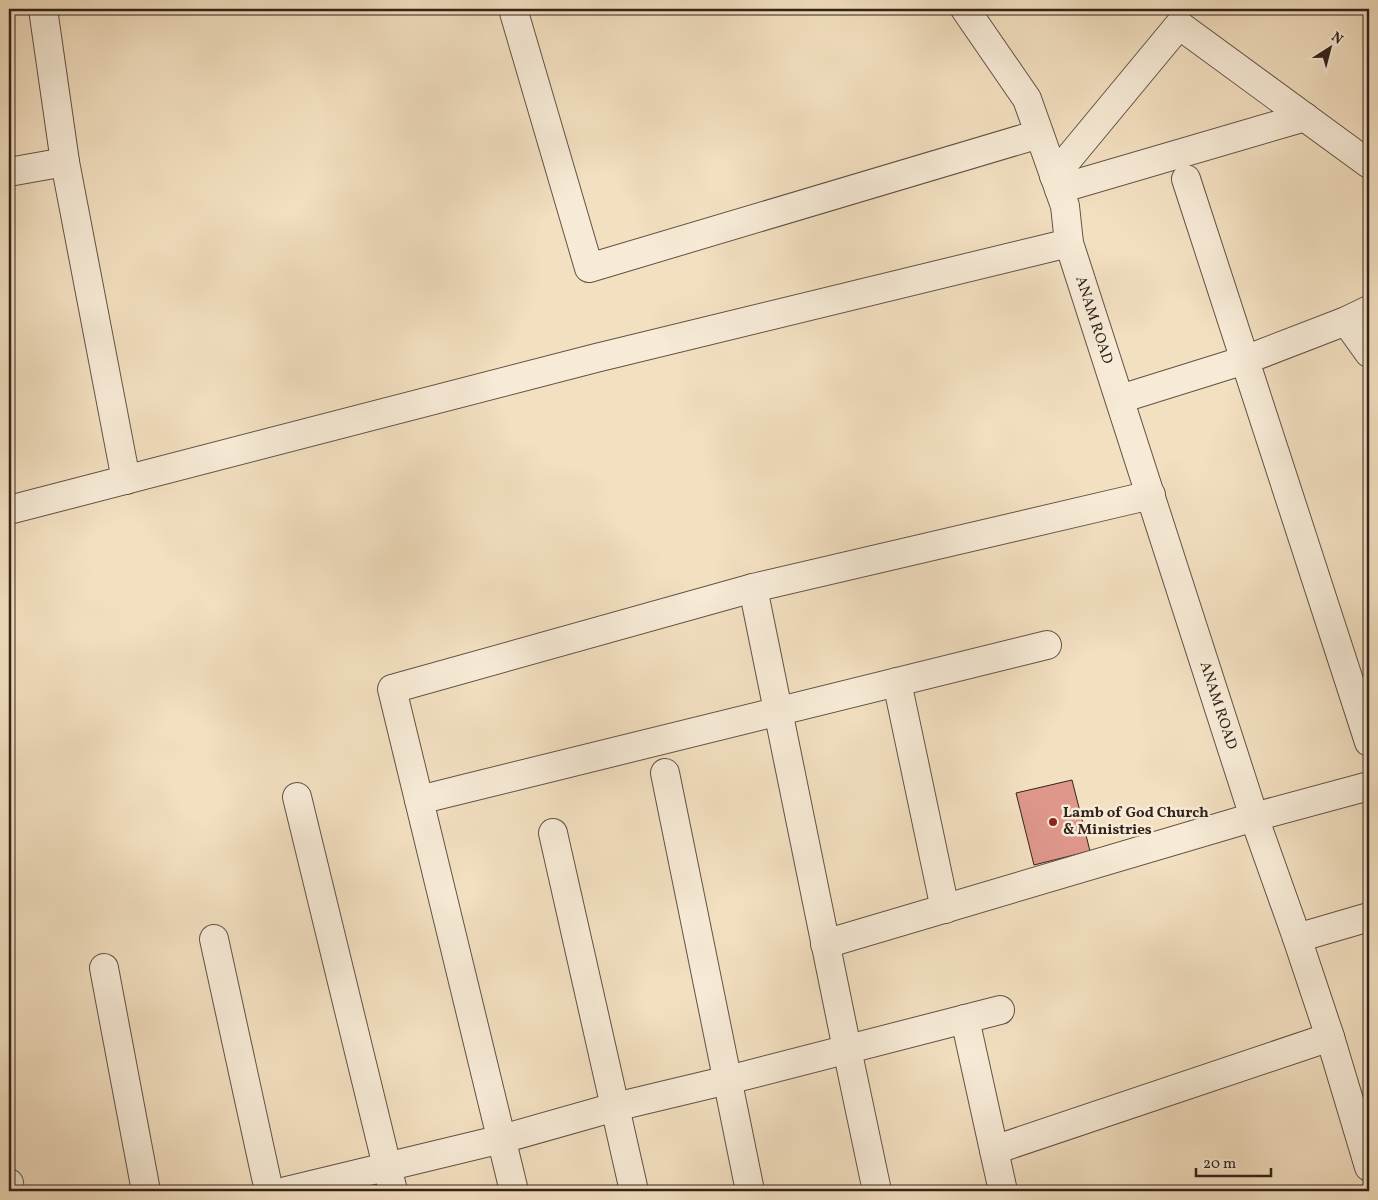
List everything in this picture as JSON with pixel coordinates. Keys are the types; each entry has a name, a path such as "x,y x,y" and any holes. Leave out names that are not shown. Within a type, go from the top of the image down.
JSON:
{"street":[{"path":"42,9 65,162 126,480"},
{"path":"513,9 589,268 1040,134"},
{"name":"ANAM ROAD","path":"965,9 1027,99 1040,134 1065,206 1069,243 1254,816 1330,1037 1369,1167"},
{"path":"1057,183 1180,25 1369,164"},
{"path":"1057,183 1305,117"},
{"path":"9,172 65,162"},
{"path":"1186,179 1369,742"},
{"path":"9,510 596,358 1069,243"},
{"path":"1120,399 1245,360 1358,315 1369,353"},
{"path":"514,1191 392,689 753,588 1151,495"},
{"path":"753,588 846,1049 877,1191"},
{"path":"420,800 1047,645"},
{"path":"897,682 945,909"},
{"path":"665,773 750,1191"},
{"path":"825,944 1254,816 1369,786"},
{"path":"297,797 390,1178"},
{"path":"552,832 634,1191"},
{"path":"1297,938 1369,917"},
{"path":"214,939 269,1191"},
{"path":"104,968 146,1191"},
{"path":"286,1191 390,1178 502,1139 615,1107 1000,1010"},
{"path":"965,1019 1003,1191"},
{"path":"994,1150 1330,1037"},
{"path":"9,1183 10,1191"}],"building":[{"name":"Lamb of God Church & Ministries","path":"1072,780 1090,851 1034,865 1016,793"}],"place":[{"name":"Lamb of God Church & Ministries","path":"1053,822"}]}
